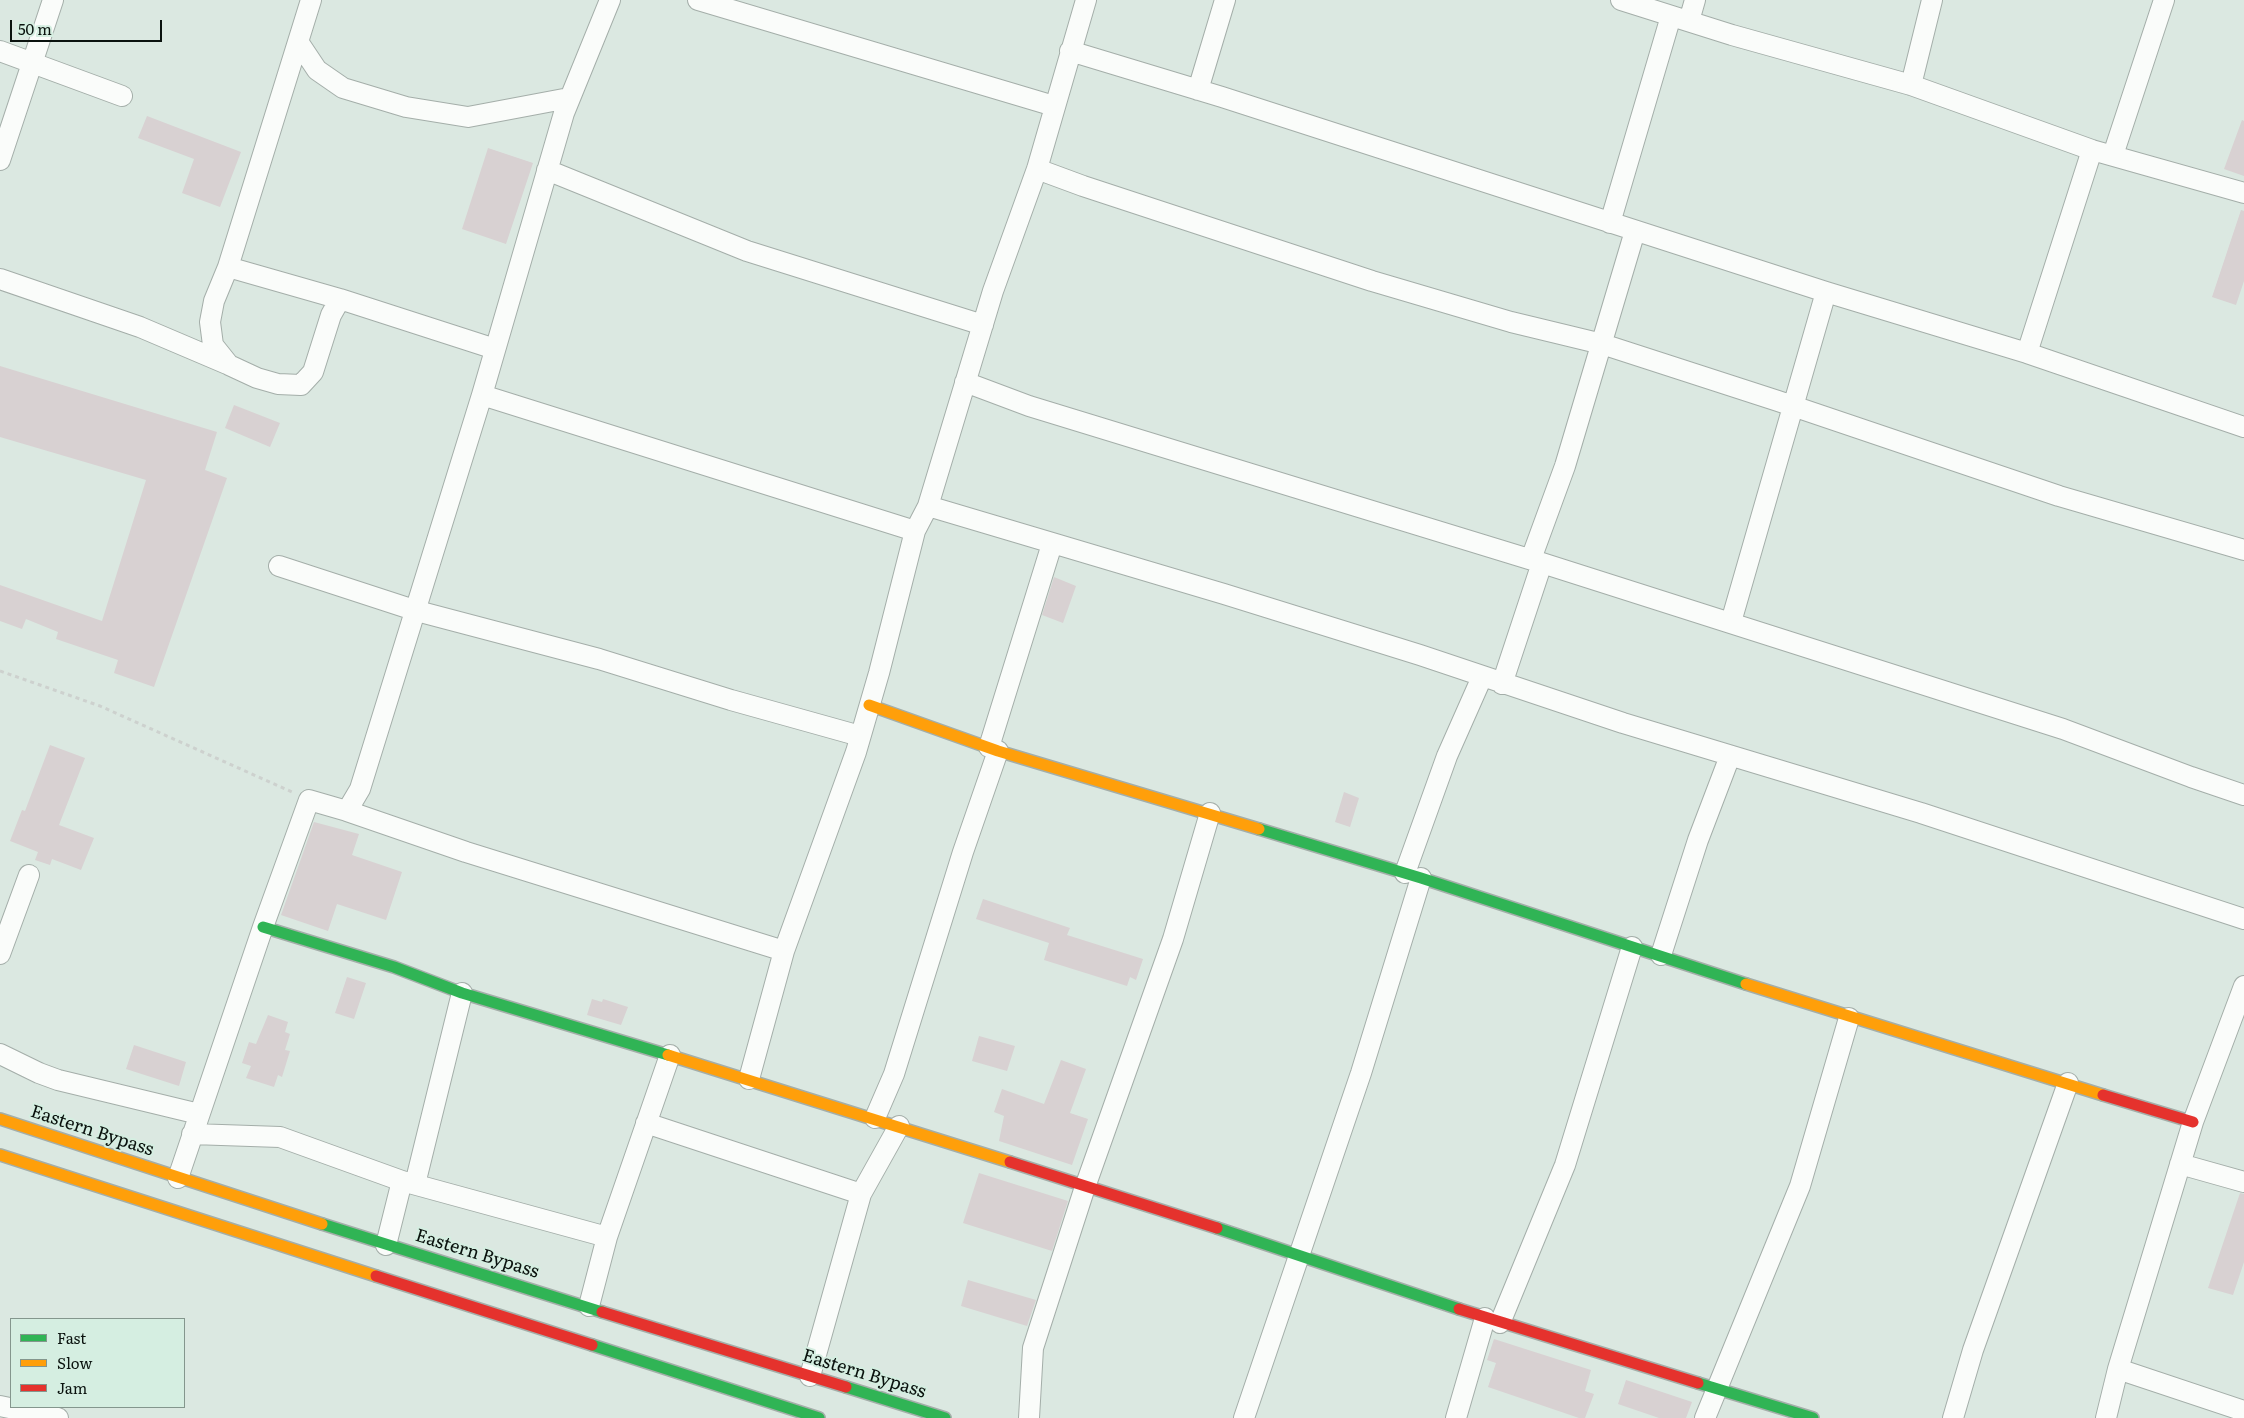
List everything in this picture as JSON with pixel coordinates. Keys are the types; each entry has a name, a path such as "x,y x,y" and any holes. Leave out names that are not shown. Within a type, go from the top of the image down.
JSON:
{"street":[{"path":"0,160 53,0"},
{"path":"229,365 214,345 210,322 214,301 228,267 311,0"},
{"path":"347,811 360,789 417,611 443,517 482,394 569,98 610,0"},
{"path":"698,0 1054,106"},
{"path":"749,1079 784,951 860,736 915,531 928,506 983,325 1037,169 1086,0"},
{"path":"1198,90 1225,0"},
{"path":"1621,0 1911,85 2092,150 2244,193"},
{"path":"1610,223 1680,18 1695,0"},
{"path":"1911,85 1932,0"},
{"path":"2113,156 2164,0"},
{"path":"299,43 317,70 343,88 406,108 468,117 569,98"},
{"path":"0,51 122,96"},
{"path":"1070,51 1198,90 1635,232 2027,353 2244,427"},
{"path":"2027,353 2092,150"},
{"path":"1037,169 1372,281 1511,322 1602,344 1794,406 2059,496 2244,550"},
{"path":"547,170 747,251 983,325"},
{"path":"1502,684 1536,561 1635,232"},
{"path":"228,267 340,299 495,349"},
{"path":"0,279 140,327 257,378 278,384 300,385 313,372 331,315 340,299"},
{"path":"1731,622 1826,292"},
{"path":"965,382 1039,409 1536,561 2063,729 2190,777 2244,795"},
{"path":"482,394 915,531"},
{"path":"928,506 1252,602 1730,756 1921,813 2244,919"},
{"path":"875,1118 894,1074 963,852 1052,544"},
{"path":"279,566 417,611 599,659 731,700 860,736"},
{"path":"1244,1418 1361,1073 1447,756 1482,677"},
{"path":"869,705 993,749 1210,813 1413,876 1849,1018 2193,1122"},
{"path":"1660,955 1698,840 1730,756"},
{"path":"178,1178 198,1114 309,800 347,811 466,852 784,951"},
{"path":"1029,1418 1033,1348 1085,1187 1173,939 1210,813"},
{"path":"0,954 29,876"},
{"path":"263,927 394,967 462,993 875,1118 1300,1255 1412,1295 1813,1418"},
{"path":"1456,1418 1493,1320 1565,1165 1632,947"},
{"path":"2106,1418 2118,1368 2193,1122 2224,1034 2244,986"},
{"path":"386,1245 409,1183 462,993"},
{"path":"1705,1418 1800,1186 1849,1018"},
{"path":"0,1054 58,1080 198,1114"},
{"path":"589,1306 607,1236 670,1055"},
{"path":"1953,1418 1973,1350 2068,1083"},
{"name":"Eastern Bypass","path":"0,1119 386,1245 589,1306 945,1418"},
{"path":"646,1123 861,1194"},
{"path":"810,1376 861,1194 899,1126"},
{"path":"192,1134 280,1137 409,1183 607,1236"},
{"path":"0,1155 819,1418"},
{"path":"2180,1164 2244,1182"},
{"path":"2118,1368 2244,1411"},
{"path":"0,1406 58,1418"}],"path":[{"path":"0,671 100,706 309,800"}],"building":[{"path":"147,116 241,152 220,207 182,193 194,159 138,138"},
{"path":"2242,120 2244,121 2244,176 2224,169"},
{"path":"488,148 533,163 506,244 462,229"},
{"path":"2241,210 2244,211 2244,281 2236,305 2212,297"},
{"path":"0,366 217,432 205,470 227,478 154,687 114,673 118,660 56,639 58,632 26,619 22,629 0,621 0,585 102,621 146,480 0,437"},
{"path":"234,405 280,423 270,447 225,428"},
{"path":"1054,577 1076,586 1063,623 1042,615"},
{"path":"50,745 85,758 59,825 94,838 81,870 52,859 50,865 35,860 38,852 10,841 22,810 25,811"},
{"path":"1344,792 1359,798 1350,827 1335,822"},
{"path":"314,822 359,834 352,855 402,872 386,920 337,904 328,931 281,915"},
{"path":"983,899 1070,928 1067,935 1143,959 1136,980 1130,977 1127,986 1044,960 1049,943 976,919"},
{"path":"347,977 366,983 354,1019 335,1013"},
{"path":"592,999 602,1002 603,999 628,1007 621,1025 587,1015"},
{"path":"268,1015 288,1022 285,1032 290,1034 285,1050 290,1051 282,1077 278,1075 274,1087 246,1078 251,1066 242,1063 249,1042 256,1044"},
{"path":"979,1036 1015,1046 1007,1071 972,1061"},
{"path":"134,1045 186,1062 179,1086 126,1069"},
{"path":"1061,1060 1086,1069 1070,1113 1088,1119 1072,1165 999,1141 1004,1116 994,1112 1002,1089 1044,1104"},
{"path":"979,1173 1068,1201 1052,1251 963,1223"},
{"path":"2240,1193 2244,1194 2244,1262 2233,1295 2208,1288"},
{"path":"968,1280 1036,1300 1027,1326 961,1306"},
{"path":"1494,1339 1591,1370 1585,1391 1594,1394 1585,1418 1579,1418 1488,1387 1496,1363 1487,1360"},
{"path":"1626,1380 1692,1402 1686,1418 1659,1418 1618,1404"}],"traffic: fast":[{"path":"1259,829 1421,878 1746,984"},
{"path":"263,927 394,967 462,993 668,1055"},
{"path":"322,1224 602,1312"},
{"path":"1217,1228 1459,1309"},
{"path":"592,1345 819,1418"},
{"path":"1698,1383 1813,1418"},
{"path":"846,1387 945,1418"}],"traffic: slow":[{"path":"869,705 998,751 1259,829"},
{"path":"1746,984 2103,1095"},
{"path":"668,1055 1010,1162"},
{"path":"0,1119 322,1224"},
{"path":"0,1155 376,1276"}],"traffic: jam":[{"path":"2103,1095 2193,1122"},
{"path":"1010,1162 1217,1228"},
{"path":"376,1276 592,1345"},
{"path":"1459,1309 1698,1383"},
{"path":"602,1312 846,1387"}]}
